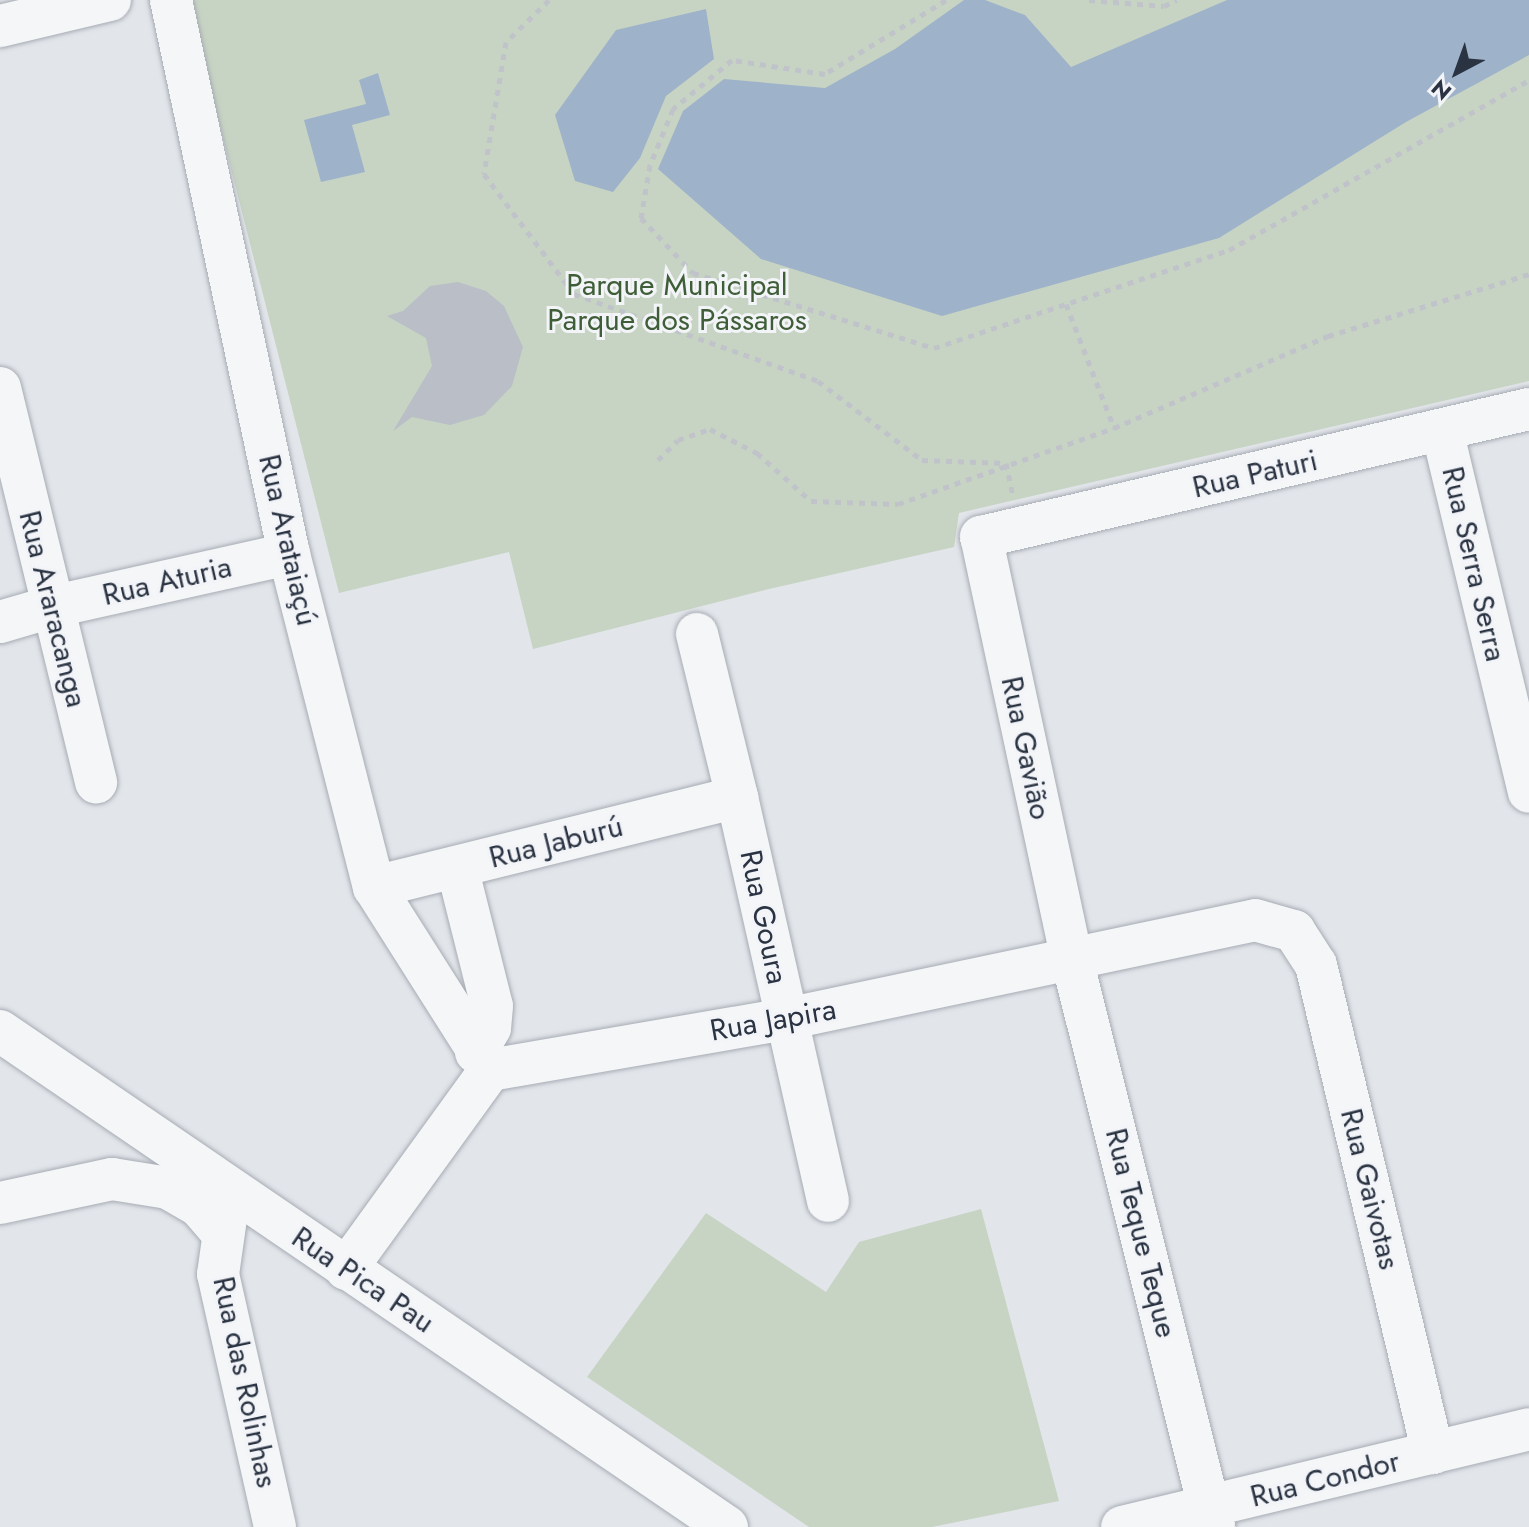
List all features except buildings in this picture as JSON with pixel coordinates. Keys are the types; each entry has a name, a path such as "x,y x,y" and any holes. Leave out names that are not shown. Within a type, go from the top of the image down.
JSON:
{"street":[{"path":"0,26 110,0"},
{"name":"Rua Arataiaçú","path":"171,0 289,554 374,887 483,1061"},
{"name":"Rua Araracanga","path":"0,388 96,782"},
{"name":"Rua Paturi","path":"981,537 1529,409"},
{"name":"Rua Serra Serra","path":"1442,430 1529,792"},
{"name":"Rua Gavião","path":"981,537 1072,960"},
{"name":"Rua Aturia","path":"0,622 51,607 289,554"},
{"name":"Rua Goura","path":"697,634 828,1201"},
{"name":"Rua Jaburú","path":"374,887 737,797"},
{"path":"346,1269 483,1061 492,1006 457,867"},
{"name":"Rua Japira","path":"483,1061 786,1019 1255,920 1294,931"},
{"name":"Rua Gaivotas","path":"1294,931 1316,965 1433,1453"},
{"name":"Rua Teque Teque","path":"1072,960 1212,1517"},
{"name":"Rua Pica Pau","path":"0,1031 727,1527"},
{"path":"0,1203 112,1179 168,1188 199,1206 223,1234"},
{"name":"Rua das Rolinhas","path":"230,1190 218,1274 275,1527"},
{"name":"Rua Condor","path":"1122,1527 1212,1517 1433,1453 1529,1429"}],"path":[{"path":"549,0 506,42 484,174 574,294 818,381 922,460 1006,463"},
{"path":"946,0 825,74 732,60 673,109 650,165 641,218 693,273 934,348 1229,250 1529,80"},
{"path":"1089,0 1164,6 1177,0"},
{"path":"658,460 678,440 710,429 757,453 811,501 898,504 1006,463 1114,428 1328,336 1529,274"},
{"path":"1066,304 1114,428"}],"green space":[{"name":"Parque Municipal Parque dos Pássaros","path":"188,0 1529,0 1529,381 959,513 954,547 769,589 533,649 509,552 339,593"},
{"path":"981,1209 1059,1501 932,1527 809,1527 587,1377 706,1213 826,1292 859,1242"}],"water":[{"path":"964,0 985,0 1025,15 1071,67 1227,0 1529,0 1529,55 1406,122 1219,238 942,316 761,259 658,169 683,111 724,79 825,88 895,49"},
{"path":"706,9 714,59 666,96 640,158 613,192 575,181 555,115 616,30"},
{"path":"378,73 390,115 352,125 365,172 321,182 304,120 366,104 359,80"}]}
